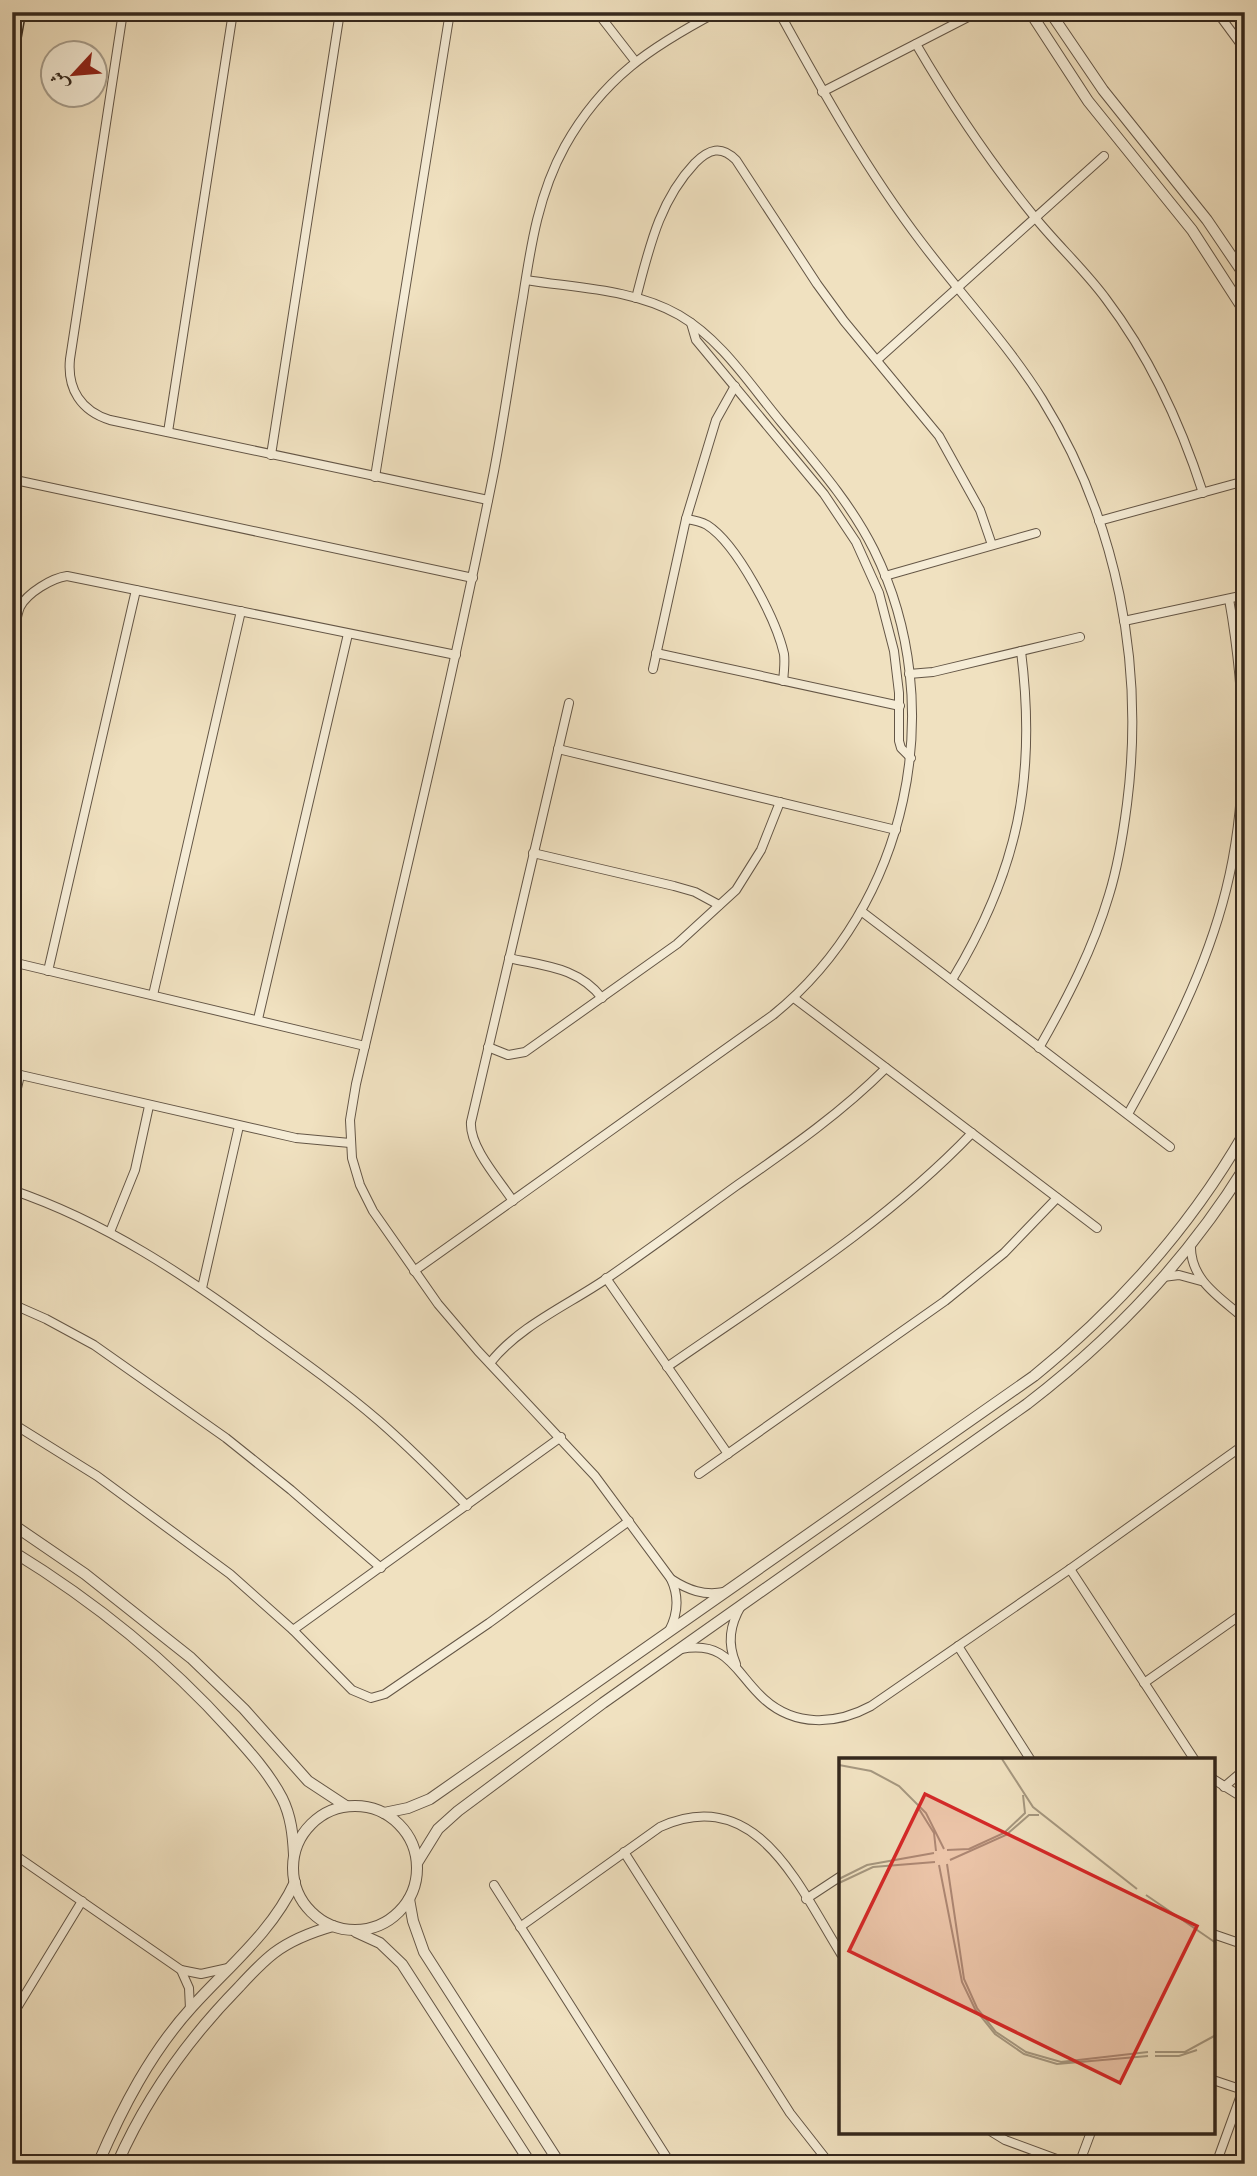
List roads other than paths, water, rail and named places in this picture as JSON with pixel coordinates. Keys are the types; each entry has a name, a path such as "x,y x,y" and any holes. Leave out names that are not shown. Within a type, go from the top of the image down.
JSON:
{"main road":[{"path":"12,57 20,12"}],"street":[{"path":"124,12 69,371 75,393 89,411 110,420 488,500"},
{"path":"167,432 233,12"},
{"path":"271,455 340,12"},
{"path":"375,477 450,12"},
{"path":"597,12 635,61"},
{"path":"668,1633 677,1606 671,1579 595,1476 490,1363 438,1304 414,1271 365,1197 355,1172 350,1143 350,1120 473,578 535,222 547,183 576,128 595,102 635,61 666,40 717,12"},
{"path":"779,12 858,152 920,242 988,323 1042,400 1064,439 1099,520 1112,561 1124,621 1132,686 1130,781 1118,862 1109,895 1073,987 1040,1048"},
{"path":"1030,12 1088,102 1192,230 1245,312"},
{"path":"1050,12 1103,90 1201,211 1245,276"},
{"path":"1217,12 1245,50"},
{"path":"822,92 976,13"},
{"path":"916,44 984,152 1035,218 1107,300 1137,346 1169,404 1203,493"},
{"path":"636,298 657,222 669,197 698,160 712,150 720,149 729,153 817,284 939,436 980,510 992,545"},
{"path":"877,360 1104,156"},
{"path":"414,1271 794,998 816,975 861,911 879,876 905,798 911,758 913,716 900,625 885,576 863,530 835,488 720,349 691,323 671,311 636,298 526,280"},
{"path":"691,323 695,340 824,494 856,541 885,611 898,678 901,748 911,758"},
{"path":"653,669 686,519 716,420 735,386"},
{"path":"15,479 473,578"},
{"path":"1099,520 1245,481"},
{"path":"686,519 699,521 717,533 756,587 780,641 784,657 783,681"},
{"path":"885,576 1036,533"},
{"path":"12,640 22,604 57,578 71,576 456,655"},
{"path":"48,971 136,590"},
{"path":"1124,621 1245,595"},
{"path":"1128,1114 1170,1039 1192,988 1226,890 1240,813 1242,770 1239,654 1229,599"},
{"path":"153,995 242,611"},
{"path":"258,1019 348,634"},
{"path":"909,674 933,672 1080,637"},
{"path":"951,980 988,912 1007,864 1020,814 1027,716 1021,651"},
{"path":"656,653 900,706"},
{"path":"513,1201 476,1146 470,1131 569,703"},
{"path":"558,749 896,830"},
{"path":"488,1047 508,1055 520,1054 677,944 736,890 761,850 780,802"},
{"path":"533,853 674,886 709,898 719,905"},
{"path":"861,911 1170,1147"},
{"path":"509,958 569,971 587,981 602,998"},
{"path":"12,962 365,1046"},
{"path":"794,998 1097,1228"},
{"path":"490,1363 519,1336 606,1279 807,1138 886,1068"},
{"path":"12,1110 16,1074 296,1138 350,1143"},
{"path":"110,1232 135,1170 149,1106"},
{"path":"202,1288 239,1126"},
{"path":"384,1813 408,1808 430,1799 1013,1392 1075,1341 1132,1285 1176,1234 1245,1132"},
{"path":"667,1367 874,1223 925,1180 972,1133"},
{"path":"417,1863 430,1840 448,1819 679,1650 1044,1391 1100,1344 1163,1278 1191,1244 1245,1167"},
{"path":"12,1190 62,1209 110,1232 202,1288 360,1406 401,1441 467,1506"},
{"path":"699,1474 945,1301 1004,1253 1057,1198"},
{"path":"1191,1244 1191,1260 1201,1281"},
{"path":"1163,1278 1186,1276 1201,1281 1241,1316 1245,1304"},
{"path":"606,1279 728,1454"},
{"path":"12,1304 94,1345 226,1438 292,1490 381,1568"},
{"path":"12,1423 97,1476 199,1550 293,1630 352,1690 366,1697 381,1696 489,1623 629,1521"},
{"path":"293,1630 561,1437"},
{"path":"679,1650 704,1648 728,1658 754,1689 776,1708 802,1719 831,1721 845,1718 871,1706 1245,1444"},
{"path":"12,1524 85,1574 191,1658 244,1709 308,1781 346,1806"},
{"path":"12,1551 50,1574 161,1661 249,1752 281,1797 291,1825 295,1882 299,1894 312,1913 333,1927 352,1931 380,1943 402,1964 531,2164"},
{"path":"1070,1569 1193,1758"},
{"path":"671,1579 703,1593 729,1590"},
{"path":"737,1666 730,1642 734,1617 741,1606"},
{"path":"1144,1683 1245,1612"},
{"path":"958,1646 1026,1758"},
{"path":"1224,1787 1245,1769"},
{"path":"1215,1780 1245,1799"},
{"path":"294,1855 301,1838 313,1822 328,1812 346,1806 363,1806 384,1813 403,1829 410,1839 417,1863 415,1888 410,1899 399,1913 385,1923 352,1931"},
{"path":"520,1927 660,1827 698,1816 721,1818 743,1826 763,1839 774,1851 839,1951"},
{"path":"624,1852 790,2113 830,2164"},
{"path":"12,1853 181,1970 201,1974 228,1968"},
{"path":"806,1899 839,1877"},
{"path":"98,2164 135,2088 190,2008 270,1923 295,1882"},
{"path":"494,1885 671,2164"},
{"path":"410,1899 413,1921 424,1952 560,2164"},
{"path":"12,2016 82,1901"},
{"path":"117,2164 139,2119 163,2080 230,1996 275,1952 297,1939 333,1927"},
{"path":"1215,1935 1245,1945"},
{"path":"181,1970 189,1988 190,2008"},
{"path":"1215,2080 1244,2087 1216,2164"},
{"path":"995,2134 1070,2164"},
{"path":"1079,2164 1090,2134"}]}
